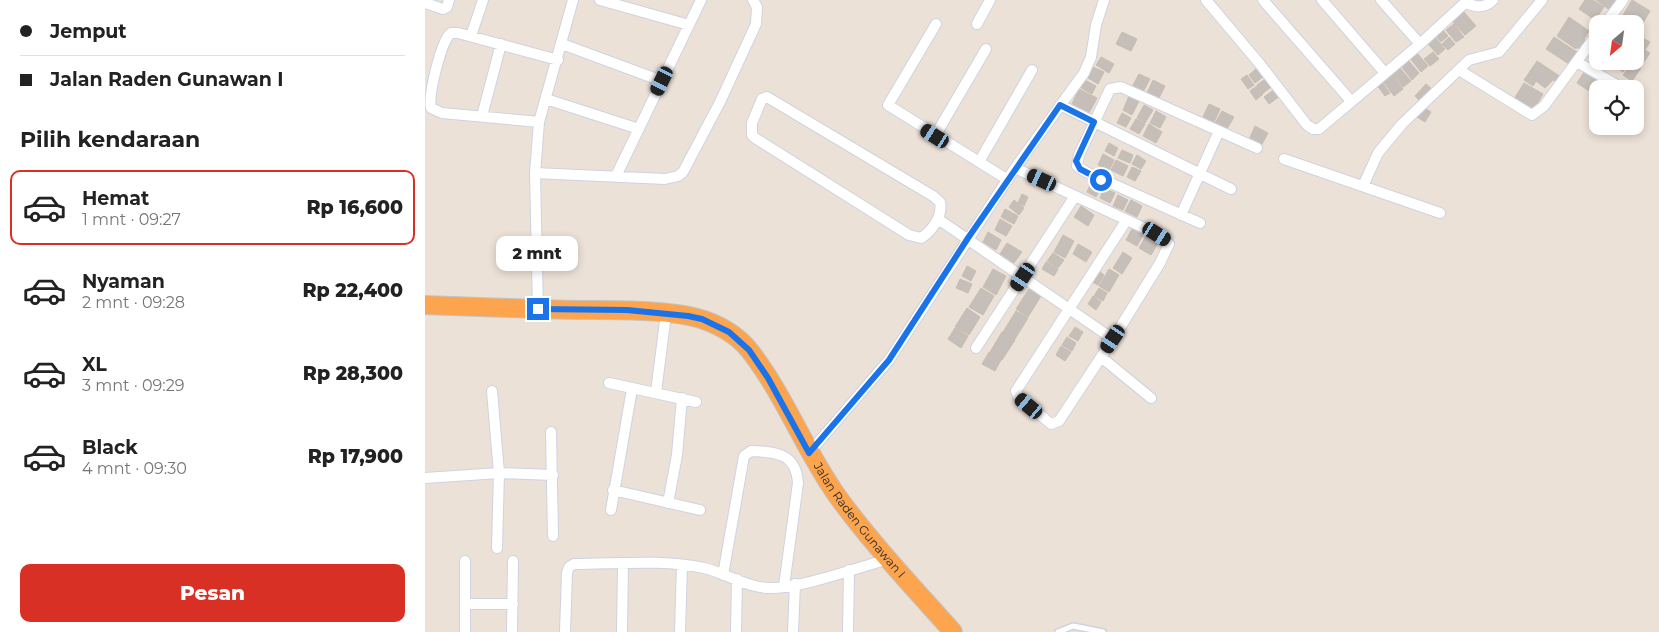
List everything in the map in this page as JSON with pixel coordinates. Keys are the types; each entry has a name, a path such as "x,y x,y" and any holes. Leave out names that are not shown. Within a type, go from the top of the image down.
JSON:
{"highway":[{"name":"Jalan Raden Gunawan I","path":"425,305 627,310 688,316 729,332 749,350 787,411 809,453 837,496 953,632"}],"street":[{"path":"425,3 443,9 447,7 449,0"},
{"path":"471,36 483,0"},
{"path":"538,309 535,173 539,122 558,60 573,0"},
{"path":"600,0 689,25"},
{"path":"616,176 701,0"},
{"path":"535,173 665,179 678,176 683,172 720,102 756,24 757,7 753,0"},
{"path":"977,24 991,0"},
{"path":"809,453 875,377 1015,168 1088,65 1104,0"},
{"path":"1206,0 1313,129 1323,127 1467,2 1476,7 1483,6 1493,0"},
{"path":"1263,0 1351,101"},
{"path":"1322,0 1385,73"},
{"path":"1381,0 1420,44"},
{"path":"1363,186 1378,153 1401,124 1473,58 1499,52 1542,0"},
{"path":"1612,15 1623,0"},
{"path":"936,24 889,105 935,136 1008,180"},
{"path":"539,122 435,111 431,108 430,102 446,39 451,33 471,36 558,60"},
{"path":"482,116 501,44"},
{"path":"562,44 662,81"},
{"path":"1459,70 1532,116 1544,106 1589,45"},
{"path":"935,136 985,49"},
{"path":"1577,62 1608,80"},
{"path":"979,162 1032,70"},
{"path":"1200,223 1080,169 1076,161 1108,92 1115,86 1121,87 1257,148"},
{"path":"767,97 933,196 941,206 937,219 927,234 921,238 915,238 755,138 750,129 762,99 767,97"},
{"path":"546,99 639,129"},
{"path":"1060,105 1231,189"},
{"path":"1181,215 1219,131"},
{"path":"1284,159 1440,213"},
{"path":"1015,168 1157,234 1169,244 1160,264 1113,339 1056,424 1051,424 1017,394 1017,390 1071,310 1126,221"},
{"path":"976,348 1075,196"},
{"path":"937,219 968,238 1113,339"},
{"path":"656,392 666,314"},
{"path":"1101,357 1151,398"},
{"path":"609,384 656,392 696,402"},
{"path":"611,510 632,388"},
{"path":"493,391 499,473 497,548"},
{"path":"668,503 677,455 682,398"},
{"path":"551,432 553,536"},
{"path":"723,575 744,456 751,451 781,455 789,458 795,466 798,483 784,586"},
{"path":"425,478 499,473 553,475"},
{"path":"613,490 700,510"},
{"path":"565,632 569,567 574,564 655,563 682,565 705,568 763,587 795,584 889,559"},
{"path":"465,561 465,632"},
{"path":"512,632 513,561"},
{"path":"622,632 623,564"},
{"path":"680,632 682,565"},
{"path":"848,632 849,570"},
{"path":"736,632 737,579"},
{"path":"793,632 795,584"},
{"path":"465,604 513,604"}],"lane":[{"path":"1058,632 1073,626 1103,632"}],"building":[{"path":"1585,0 1593,0 1604,7 1598,15 1589,16 1579,9"},
{"path":"1596,0 1617,0 1611,11"},
{"path":"1632,0 1650,11 1644,21 1644,15 1623,15"},
{"path":"1464,12 1476,26 1465,35 1453,22"},
{"path":"1569,17 1589,31 1584,39 1587,42 1581,50 1577,47 1576,49 1557,36"},
{"path":"1454,24 1464,37 1456,42 1446,30"},
{"path":"1442,29 1448,36 1441,42 1435,35"},
{"path":"1122,32 1137,39 1131,51 1116,44"},
{"path":"1435,37 1445,49 1438,55 1427,43"},
{"path":"1449,37 1455,44 1448,50 1442,44"},
{"path":"1554,37 1577,52 1569,64 1546,49"},
{"path":"1644,39 1650,42 1645,50 1650,53 1644,62"},
{"path":"1416,52 1428,66 1421,72 1409,57"},
{"path":"1433,52 1439,59 1430,66 1424,59"},
{"path":"1101,57 1114,64 1109,73 1096,65"},
{"path":"1408,60 1419,73 1412,80 1401,66"},
{"path":"1537,61 1561,77 1557,82 1553,80 1545,88 1536,81 1533,86 1524,80"},
{"path":"1093,67 1104,72 1098,84 1088,78"},
{"path":"1399,67 1411,81 1403,87 1392,73"},
{"path":"1257,68 1264,76 1255,83 1249,75"},
{"path":"1586,69 1604,80 1589,80 1589,91 1577,83"},
{"path":"1627,70 1640,70 1633,80 1623,75"},
{"path":"1391,73 1403,89 1394,96 1382,80"},
{"path":"1139,74 1150,79 1143,92 1132,87"},
{"path":"1247,75 1254,85 1248,89 1241,79"},
{"path":"1268,77 1274,85 1263,93 1257,85"},
{"path":"1085,80 1096,86 1092,94 1081,88"},
{"path":"1153,80 1165,86 1159,98 1147,93"},
{"path":"1381,81 1390,93 1385,96 1376,84"},
{"path":"1524,83 1543,94 1533,111 1514,99"},
{"path":"1426,84 1433,90 1421,102 1415,96"},
{"path":"1257,86 1263,94 1256,100 1250,91"},
{"path":"1079,89 1097,98 1089,113 1072,104"},
{"path":"1275,89 1280,96 1269,104 1264,97"},
{"path":"1129,96 1139,101 1132,115 1123,110"},
{"path":"1209,104 1220,109 1214,122 1203,117"},
{"path":"1144,105 1153,110 1145,123 1137,118"},
{"path":"1423,107 1431,112 1425,122 1417,117"},
{"path":"1156,111 1166,117 1160,128 1150,123"},
{"path":"1222,111 1234,117 1227,129 1215,123"},
{"path":"1122,113 1131,118 1126,127 1117,123"},
{"path":"1136,119 1145,124 1139,134 1130,129"},
{"path":"1149,124 1162,132 1156,143 1143,136"},
{"path":"1255,126 1268,133 1261,146 1249,140"},
{"path":"1109,143 1118,148 1114,156 1105,151"},
{"path":"1122,150 1133,155 1130,163 1118,158"},
{"path":"1103,154 1114,160 1109,171 1098,165"},
{"path":"1137,155 1146,161 1141,169 1132,164"},
{"path":"1116,160 1128,166 1123,176 1111,170"},
{"path":"1132,167 1141,171 1135,181 1127,177"},
{"path":"1091,183 1101,188 1096,197 1087,192"},
{"path":"1104,188 1115,193 1110,203 1100,198"},
{"path":"1022,194 1028,197 1024,206 1018,203"},
{"path":"1118,195 1128,200 1123,210 1113,206"},
{"path":"1014,200 1024,208 1019,215 1009,207"},
{"path":"1131,200 1142,206 1137,217 1125,211"},
{"path":"1081,206 1094,215 1088,226 1074,217"},
{"path":"1005,209 1018,216 1014,224 1001,217"},
{"path":"1000,219 1012,226 1006,236 995,230"},
{"path":"1132,229 1143,235 1137,246 1126,240"},
{"path":"988,232 1001,240 996,250 983,242"},
{"path":"1063,235 1074,241 1065,258 1054,252"},
{"path":"1146,236 1158,243 1151,255 1139,248"},
{"path":"1007,243 1022,252 1014,263 1000,254"},
{"path":"1078,244 1092,252 1086,262 1073,254"},
{"path":"1123,252 1132,258 1122,274 1113,268"},
{"path":"1053,253 1064,260 1058,268 1047,261"},
{"path":"1046,262 1058,269 1054,276 1042,269"},
{"path":"967,266 976,271 971,281 962,276"},
{"path":"993,269 1006,276 996,295 983,287"},
{"path":"1109,269 1119,275 1109,292 1099,286"},
{"path":"1099,271 1104,275 1098,285 1092,282"},
{"path":"960,279 972,284 968,293 956,288"},
{"path":"981,288 994,296 983,315 969,307"},
{"path":"1099,288 1107,293 1103,301 1094,296"},
{"path":"1029,289 1041,296 1028,317 1016,309"},
{"path":"1093,296 1101,302 1096,310 1088,304"},
{"path":"967,308 980,317 969,335 955,327"},
{"path":"1016,311 1028,318 1015,339 1003,332"},
{"path":"1075,327 1083,332 1078,341 1069,336"},
{"path":"955,328 968,336 961,348 948,339"},
{"path":"1002,332 1015,340 1002,360 990,352"},
{"path":"1067,337 1076,343 1072,351 1062,345"},
{"path":"1061,346 1071,352 1065,361 1056,355"},
{"path":"989,352 1001,360 995,371 982,364"}],"route":[{"path":"538,309 627,310 688,316 702,319 729,332 749,350 768,378 809,453 889,360 968,238 1060,105 1094,122 1076,161 1080,169 1101,180"}]}
